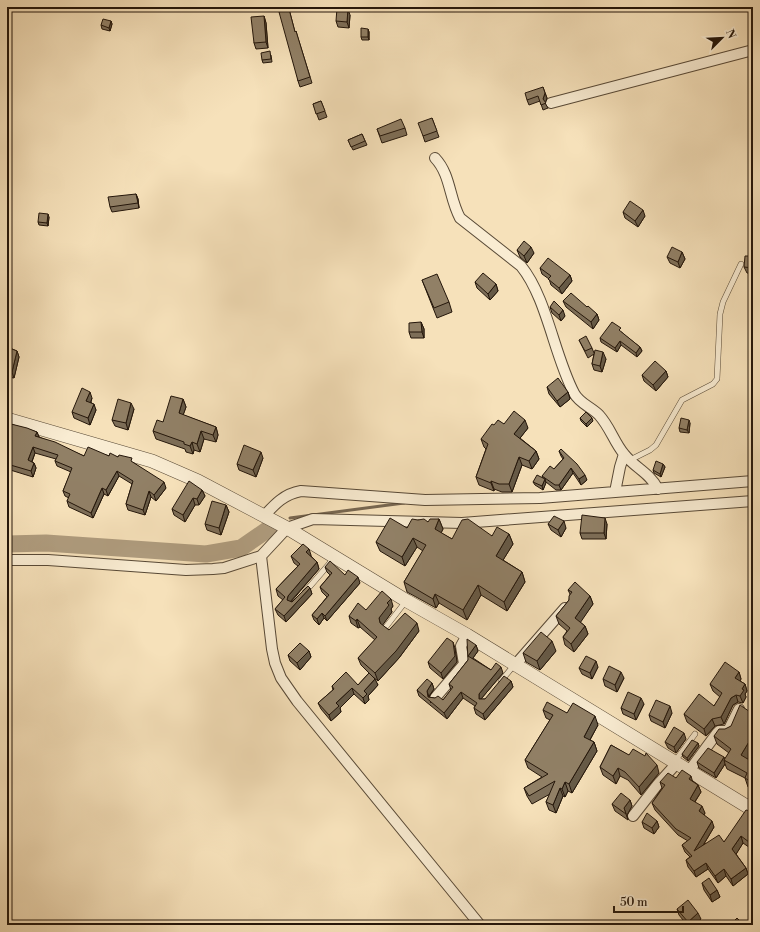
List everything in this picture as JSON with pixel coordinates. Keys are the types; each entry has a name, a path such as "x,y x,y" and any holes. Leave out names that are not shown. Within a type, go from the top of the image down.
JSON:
{"street":[{"path":"551,103 753,50"},
{"path":"435,158 443,166 456,210 460,218 521,266 528,276 536,292 574,393 604,422 627,457 651,477 658,489"},
{"path":"7,419 152,461 192,478 287,528 407,601 516,664 753,810"},
{"path":"615,492 620,467 627,457"},
{"path":"264,516 282,498 294,492 301,491 425,500 540,498 753,481"},
{"path":"7,560 48,560 186,570 224,568 261,556 287,528 313,519 462,523 753,501"},
{"path":"261,556 272,649 281,678 297,701 480,925"},
{"path":"516,664 566,606"},
{"path":"435,698 464,664 461,646 467,635"},
{"path":"689,771 717,733 719,731 728,731 740,708"},
{"path":"633,816 676,762"}],"lane":[{"path":"627,457 650,450 656,445 682,400 713,384 717,379 720,314 723,302 741,264"},
{"path":"299,599 335,557"},
{"path":"385,628 407,601"},
{"path":"498,686 516,664"},
{"path":"676,762 696,734"}],"building":[{"path":"337,8 348,9 347,22 336,21"},
{"path":"289,9 310,77 298,81 279,12"},
{"path":"264,16 266,42 254,43 251,17"},
{"path":"103,19 111,21 109,28 101,25"},
{"path":"361,28 368,29 368,37 361,37"},
{"path":"270,51 271,59 262,60 261,53"},
{"path":"543,87 545,93 543,99 546,103 541,105 538,96 527,100 525,93"},
{"path":"321,101 325,111 316,114 313,104"},
{"path":"432,118 437,131 423,136 418,123"},
{"path":"401,119 405,128 380,136 377,129"},
{"path":"362,134 365,141 351,147 348,140"},
{"path":"136,194 138,203 110,207 108,197"},
{"path":"630,201 643,210 635,221 623,212"},
{"path":"39,213 48,214 47,223 38,222"},
{"path":"524,241 531,247 524,256 517,250"},
{"path":"672,247 682,252 678,262 667,257"},
{"path":"745,256 753,256 753,268 744,267"},
{"path":"548,258 570,275 559,288 548,279 551,276 540,268"},
{"path":"483,273 496,284 488,294 475,282"},
{"path":"437,274 449,302 434,308 422,280"},
{"path":"571,293 597,314 591,322 563,301"},
{"path":"554,301 563,310 559,315 550,307"},
{"path":"421,322 422,332 409,332 409,323"},
{"path":"612,322 621,328 619,330 640,347 636,353 620,341 615,348 600,338"},
{"path":"586,336 592,348 585,351 579,340"},
{"path":"7,347 17,351 12,372 7,371"},
{"path":"595,350 603,352 600,366 592,364"},
{"path":"655,361 666,371 653,385 642,375"},
{"path":"558,378 568,392 557,401 547,387"},
{"path":"82,388 90,392 86,401 94,404 88,418 72,412"},
{"path":"171,396 183,399 179,413 216,427 213,435 201,431 197,444 192,442 190,446 184,444 184,442 153,431 157,420 163,422"},
{"path":"118,399 131,403 126,423 112,420"},
{"path":"514,411 525,420 514,434 536,451 529,461 519,457 509,484 499,484 491,481 491,483 476,477 488,444 481,439 492,424 494,425 498,420 504,424"},
{"path":"586,412 592,418 586,424 580,418"},
{"path":"681,418 689,420 687,430 679,428"},
{"path":"7,423 37,432 35,436 55,442 84,456 88,447 109,456 110,453 118,457 119,455 132,458 131,461 164,482 154,495 149,491 143,510 126,504 133,481 117,471 106,490 102,488 91,513 67,501 70,494 63,491 72,468 55,461 58,455 33,447 28,460 34,463 31,471 7,464"},
{"path":"244,445 261,452 253,470 237,464"},
{"path":"561,449 577,464 585,475 579,479 571,468 559,485 555,485 542,476 550,466 554,469 564,458 559,451"},
{"path":"656,461 663,464 660,474 653,470"},
{"path":"537,475 545,479 542,486 533,482"},
{"path":"189,481 202,490 197,499 193,498 183,515 172,509"},
{"path":"212,501 226,505 219,528 205,524"},
{"path":"582,515 605,518 604,533 580,533"},
{"path":"554,516 564,521 558,530 548,524"},
{"path":"390,518 407,528 412,519 424,519 428,522 430,519 439,519 435,529 452,539 462,520 468,519 492,536 497,527 509,534 496,556 522,572 504,602 478,585 463,610 435,594 433,599 404,582 426,545 413,538 402,557 376,542"},
{"path":"303,544 309,549 306,552 317,562 288,596 287,600 292,602 308,586 310,588 284,616 275,609 285,597 276,589 300,564 291,556"},
{"path":"330,561 345,575 348,570 358,577 325,616 322,613 317,619 312,615 329,595 320,587 332,573 325,567"},
{"path":"575,582 590,596 575,618 585,626 571,644 563,637 570,628 556,616 569,600 569,596 572,592 568,590"},
{"path":"382,591 391,599 387,603 389,605 379,618 380,623 389,630 405,613 417,623 396,651 375,673 358,658 377,637 357,619 356,621 349,616 358,603 366,610"},
{"path":"541,632 552,641 537,661 523,653"},
{"path":"447,638 453,642 455,656 441,673 428,662"},
{"path":"467,639 476,645 468,656 491,670 496,663 501,667 479,694 479,699 485,699 504,676 511,681 483,714 474,708 477,703 461,692 444,713 417,690 427,679 432,683 427,691 428,697 435,698 438,696 443,700 453,687 449,684 468,660"},
{"path":"300,643 309,651 297,663 288,655"},
{"path":"586,656 596,661 590,673 579,668"},
{"path":"725,662 739,672 735,678 745,684 742,689 744,690 740,696 736,695 731,698 721,717 712,719 704,729 684,714 699,694 714,706 722,693 710,684"},
{"path":"609,666 621,672 615,685 603,679"},
{"path":"346,672 358,685 369,673 375,679 364,691 367,694 363,698 352,688 336,703 339,706 329,715 318,703 334,689 332,686"},
{"path":"628,692 641,698 634,714 621,708"},
{"path":"656,700 670,706 663,722 649,715"},
{"path":"547,702 567,713 573,703 595,716 584,737 594,742 569,784 565,782 562,789 560,788 553,805 546,802 555,781 529,796 524,788 548,774 525,760 553,715 543,710"},
{"path":"740,705 753,714 753,735 741,755 753,764 753,783 745,778 747,773 724,760 731,749 714,736 719,729 725,729 731,726"},
{"path":"674,727 684,733 674,747 665,742"},
{"path":"692,740 698,743 687,758 682,754"},
{"path":"611,745 629,755 633,749 645,756 646,753 657,765 639,787 625,772 618,768 613,776 600,767"},
{"path":"708,748 724,757 714,773 697,762"},
{"path":"682,770 691,776 689,779 698,785 690,799 702,806 699,811 712,821 694,851 719,835 724,842 746,810 753,810 753,845 741,836 732,849 746,868 731,879 724,869 715,876 706,863 694,871 686,860 692,856 682,845 691,838 676,829 652,803 665,785 660,782 668,773 676,778"},
{"path":"621,793 630,800 624,808 626,814 612,804"},
{"path":"647,813 657,821 652,828 642,822"},
{"path":"709,878 717,890 710,895 702,883"},
{"path":"688,900 698,913 688,922 677,909"},
{"path":"737,918 742,923 740,925 734,925 732,923"}],"waterway":[{"path":"290,518 404,503"},
{"path":"7,544 46,543 206,554 241,548 270,528"}]}
